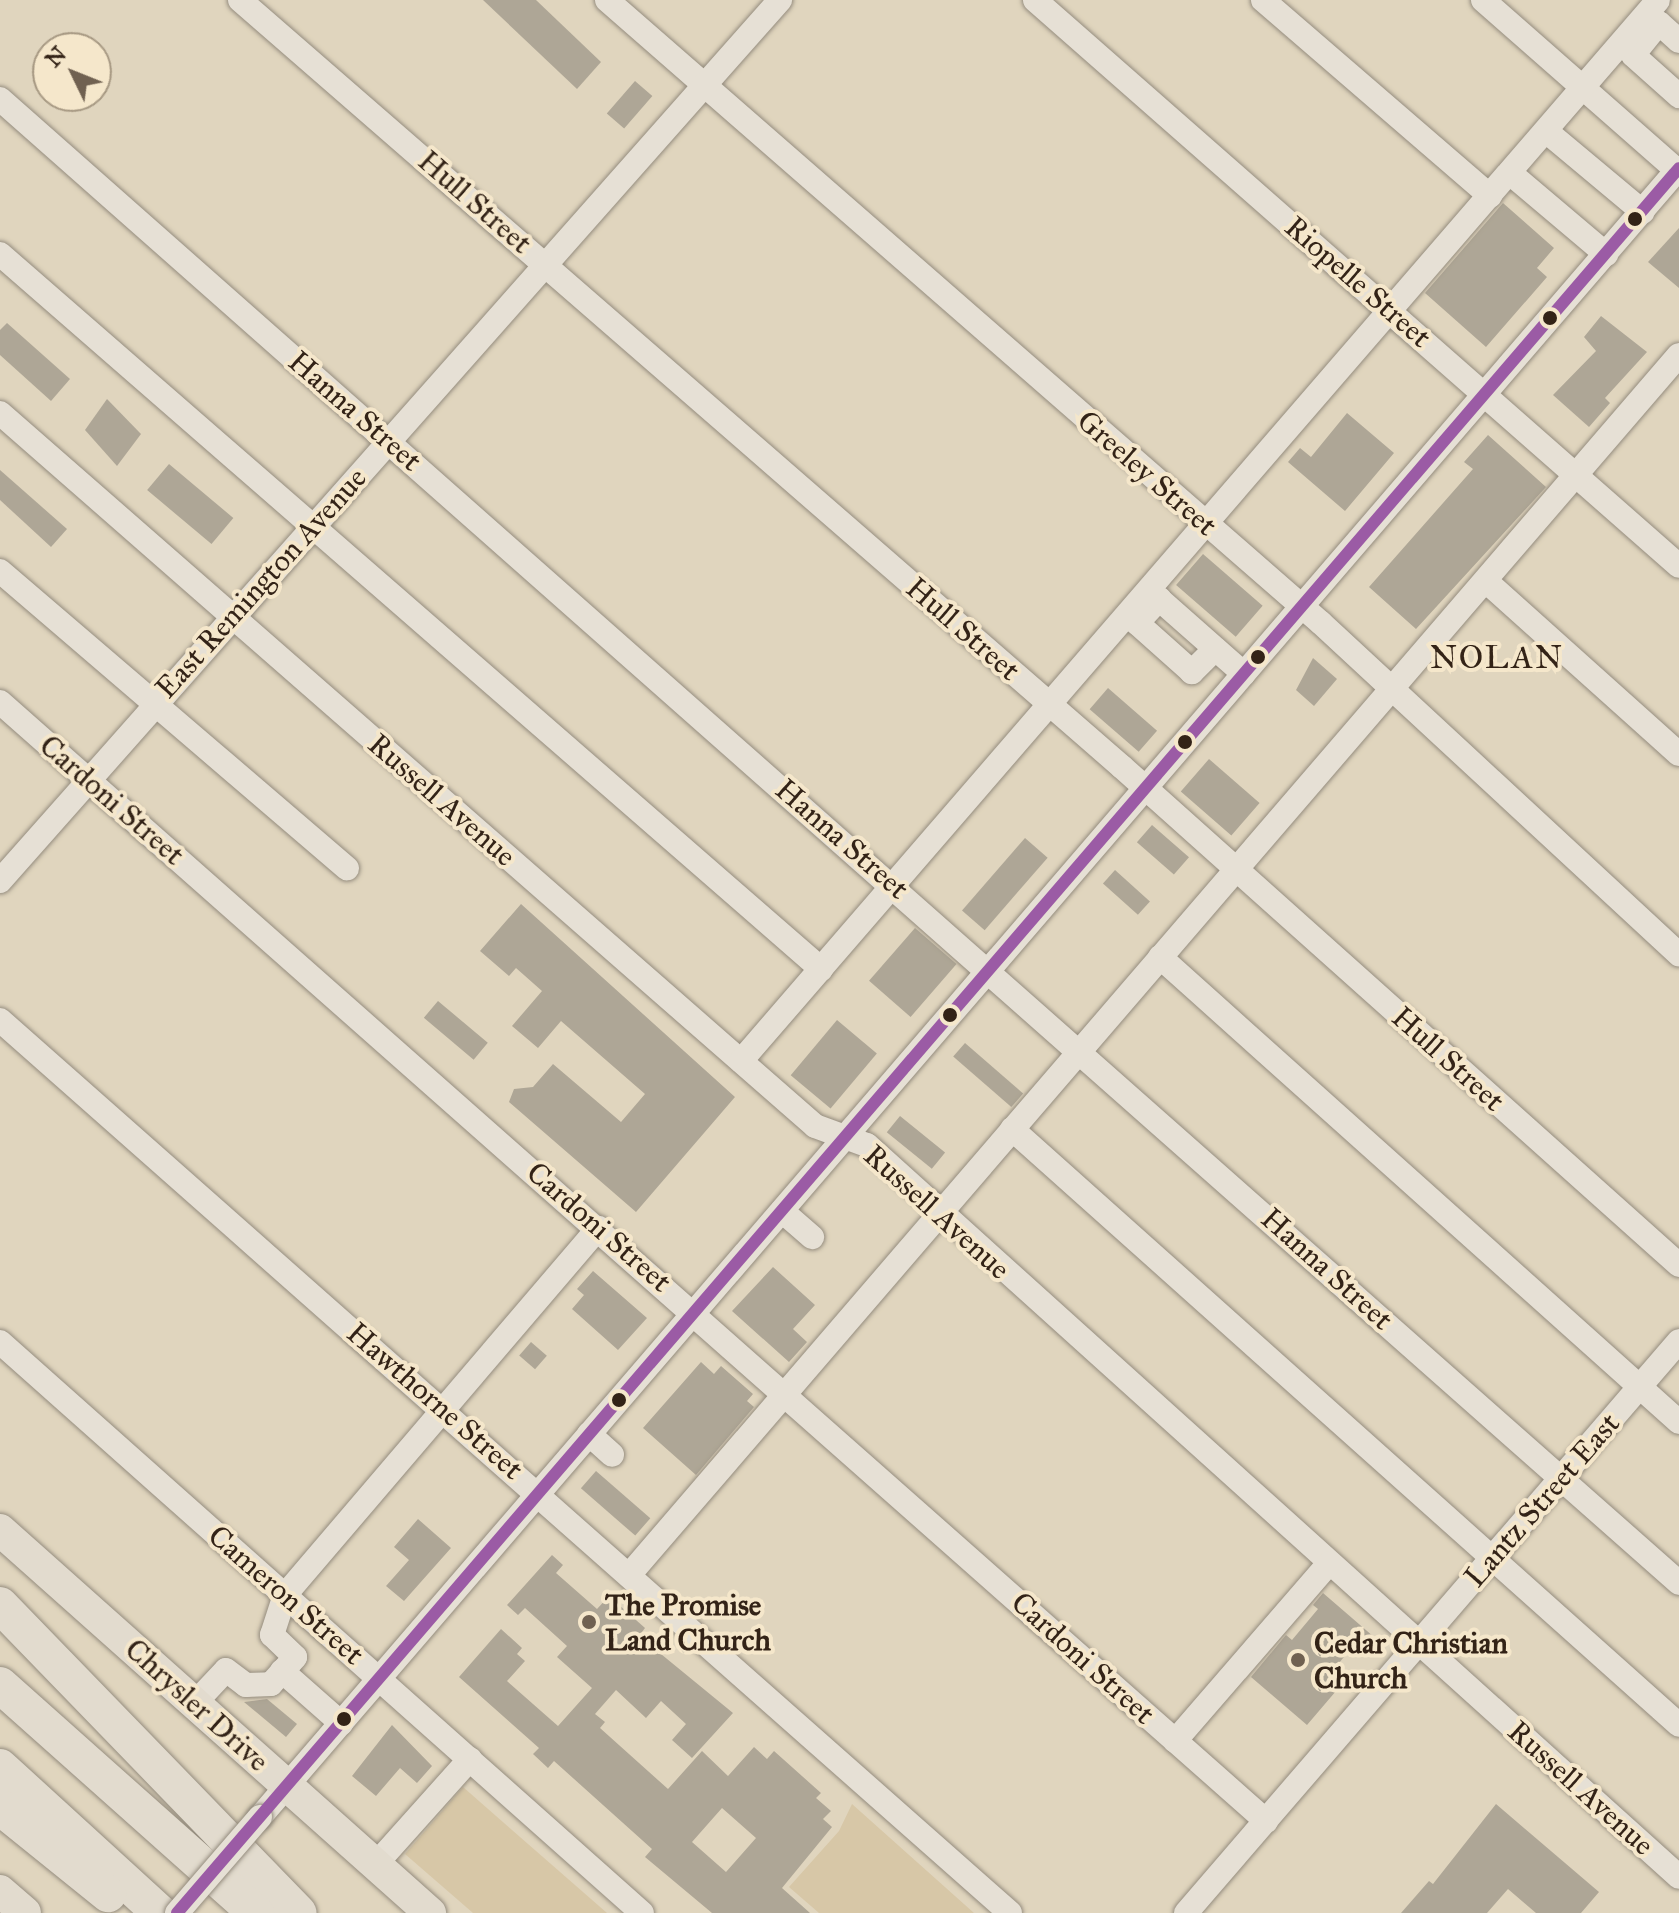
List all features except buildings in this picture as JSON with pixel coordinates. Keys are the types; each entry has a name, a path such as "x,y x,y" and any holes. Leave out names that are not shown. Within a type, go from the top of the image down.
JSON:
{"highway":[{"path":"0,1605 298,1913"},
{"path":"0,1685 256,1913"},
{"path":"0,1767 160,1913"},
{"path":"0,1807 131,1913"}],"main road":[{"name":"Chrysler Drive","path":"0,1530 430,1913"}],"street":[{"name":"Hull Street","path":"240,0 1144,788 1679,1265"},
{"name":"Greeley Street","path":"607,0 1394,689 1679,954"},
{"name":"East Remington Avenue","path":"0,881 780,0"},
{"name":"Riopelle Street","path":"1035,0 1679,566"},
{"path":"1263,0 1490,196"},
{"path":"177,1913 1678,170 1483,0"},
{"path":"741,1061 1052,708 1658,0"},
{"path":"1679,41 1659,23 1633,55 1679,96"},
{"name":"Hanna Street","path":"0,99 991,969 1679,1583"},
{"path":"1546,131 1643,212"},
{"path":"1510,173 1606,254"},
{"path":"0,254 821,969"},
{"path":"630,1574 676,1507 786,1393 1080,1049 1677,363"},
{"name":"Russell Avenue","path":"0,413 815,1126 843,1139 867,1145 939,1214 1679,1877"},
{"path":"0,571 347,868"},
{"path":"1486,581 1679,754"},
{"path":"1215,649 1244,674"},
{"name":"Cardoni Street","path":"0,702 695,1311 1266,1821"},
{"path":"1160,957 1679,1422"},
{"name":"Hawthorne Street","path":"0,1020 539,1493 1010,1913"},
{"path":"1012,1129 1679,1725"},
{"path":"782,1211 812,1237"},
{"path":"195,1703 226,1670 246,1685 271,1684 295,1657 272,1635 285,1595 599,1228"},
{"name":"Lantz Street East","path":"1186,1913 1679,1341"},
{"name":"Cameron Street","path":"0,1342 642,1913"},
{"path":"589,1434 612,1455"},
{"path":"1175,1741 1329,1563"},
{"path":"282,1671 341,1723"},
{"path":"376,1864 470,1759"}],"shaded area":[{"path":"463,1787 607,1913 473,1913 405,1854"},
{"path":"852,1804 974,1913 819,1913 789,1887 839,1831"}],"transit line":[{"path":"177,1913 1679,168"}],"place":[{"name":"The Promise Land Church","path":"589,1622"},
{"name":"Cedar Christian Church","path":"1298,1660"}],"district":[{"name":"NOLAN","path":"1497,658"}]}
